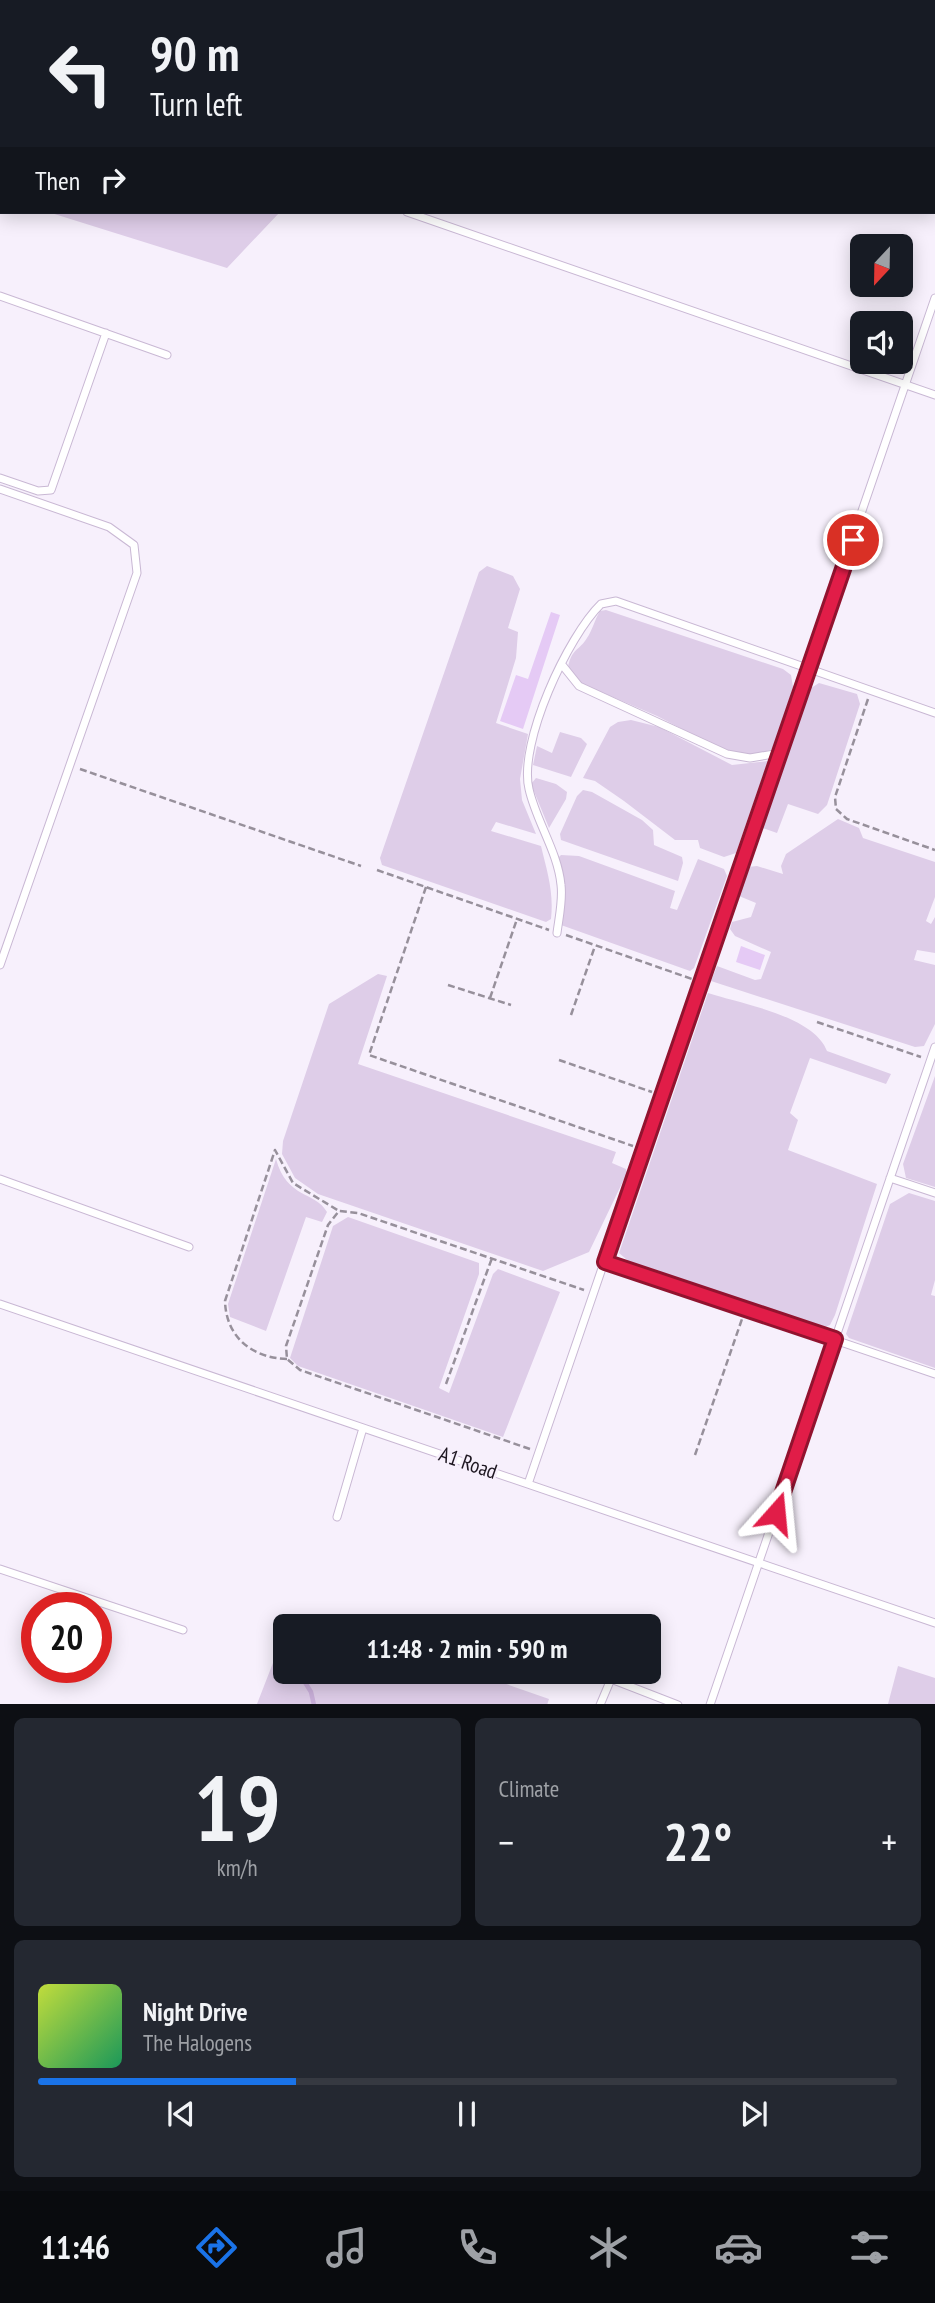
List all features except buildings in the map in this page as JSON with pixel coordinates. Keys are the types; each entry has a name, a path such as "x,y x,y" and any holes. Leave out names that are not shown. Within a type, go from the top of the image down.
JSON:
{"lane":[{"path":"413,214 935,395"},
{"path":"1,298 167,355"},
{"path":"528,1484 935,299"},
{"path":"0,478 38,491 51,490 106,333"},
{"path":"0,489 109,527 134,545 137,573 0,965"},
{"path":"557,933 561,884 529,791 527,769 533,736 562,666 589,618 608,601 935,713"},
{"path":"562,666 579,686 727,754 750,758 780,753"},
{"path":"710,1704 890,1178 933,1061 935,1047"},
{"path":"890,1178 935,1193"},
{"path":"0,1179 189,1247"},
{"path":"605,1262 935,1374"},
{"name":"A1 Road","path":"0,1304 935,1623"},
{"path":"337,1517 363,1428"},
{"path":"0,1569 183,1630"},
{"path":"600,1704 609,1684"},
{"path":"624,1684 678,1704"}],"path":[{"path":"871,691 835,797 836,810 847,820 935,850"},
{"path":"70,766 361,866"},
{"path":"377,870 701,982"},
{"path":"426,887 369,1055 644,1150"},
{"path":"490,998 517,919"},
{"path":"571,1015 595,946"},
{"path":"448,985 511,1005"},
{"path":"817,1022 933,1061"},
{"path":"559,1060 662,1096"},
{"path":"540,1452 300,1370 287,1359 275,1359 250,1347 228,1328 225,1301 275,1150 293,1183 339,1211 358,1213 594,1293"},
{"path":"287,1359 286,1346 328,1225 339,1211"},
{"path":"446,1384 492,1258"},
{"path":"695,1455 745,1309"}],"shaded area":[{"path":"54,214 278,214 227,268"},
{"path":"487,566 513,576 520,589 508,628 518,632 516,658 496,723 528,734 520,779 522,800 536,834 496,822 491,831 541,846 552,900 551,919 546,922 382,865 380,858 479,572"},
{"path":"606,610 783,669 791,675 793,687 773,749 754,755 737,755 578,682 568,667 570,661 589,635 600,611"},
{"path":"819,683 857,694 860,704 827,805 818,814 788,804 777,833 760,827 808,690"},
{"path":"631,720 659,727 732,765 768,761 736,853 724,857 700,848 698,840 675,840 595,781 583,778 610,727 618,722"},
{"path":"560,732 581,738 587,744 571,777 533,765 537,746 552,753"},
{"path":"536,778 556,784 567,792 566,799 549,828 531,784"},
{"path":"583,790 592,792 642,820 653,830 654,845 682,857 678,881 561,840 560,834 577,796"},
{"path":"838,819 859,828 863,838 935,862 935,897 926,921 931,924 935,917 935,953 917,950 914,960 935,965 935,1024 924,1046 915,1047 711,981 717,966 755,980 761,979 771,952 735,936 730,929 732,922 751,917 756,903 739,896 748,867 757,866 783,874 781,866 786,854"},
{"path":"561,855 579,856 675,891 670,908 677,910 698,859 724,869 727,876 694,968 690,971 561,925 557,859"},
{"path":"378,974 387,976 358,1064 616,1152 612,1163 626,1169 627,1173 589,1252 543,1271 318,1194 295,1178 282,1154 283,1141 329,1004"},
{"path":"708,993 793,1020 820,1039 827,1051 891,1074 886,1084 810,1058 790,1113 798,1120 788,1150 877,1184 835,1315 830,1325 823,1328 633,1265 619,1253"},
{"path":"935,1076 935,1187 906,1178 903,1164"},
{"path":"276,1159 287,1181 316,1200 327,1212 322,1222 306,1217 266,1331 230,1317 228,1304"},
{"path":"909,1193 935,1201 935,1280 931,1295 935,1296 935,1368 849,1338 846,1334 890,1204"},
{"path":"348,1217 479,1263 479,1274 439,1388 449,1393 493,1274 498,1269 560,1292 503,1437 298,1366 290,1358 333,1226"},
{"path":"273,1663 273,1684 506,1684 549,1699 547,1704 257,1704"},
{"path":"898,1666 935,1678 935,1704 888,1704"}],"waterway":[{"path":"306,1684 314,1704"}],"route":[{"path":"776,1513 835,1339 605,1262 853,540"}]}
